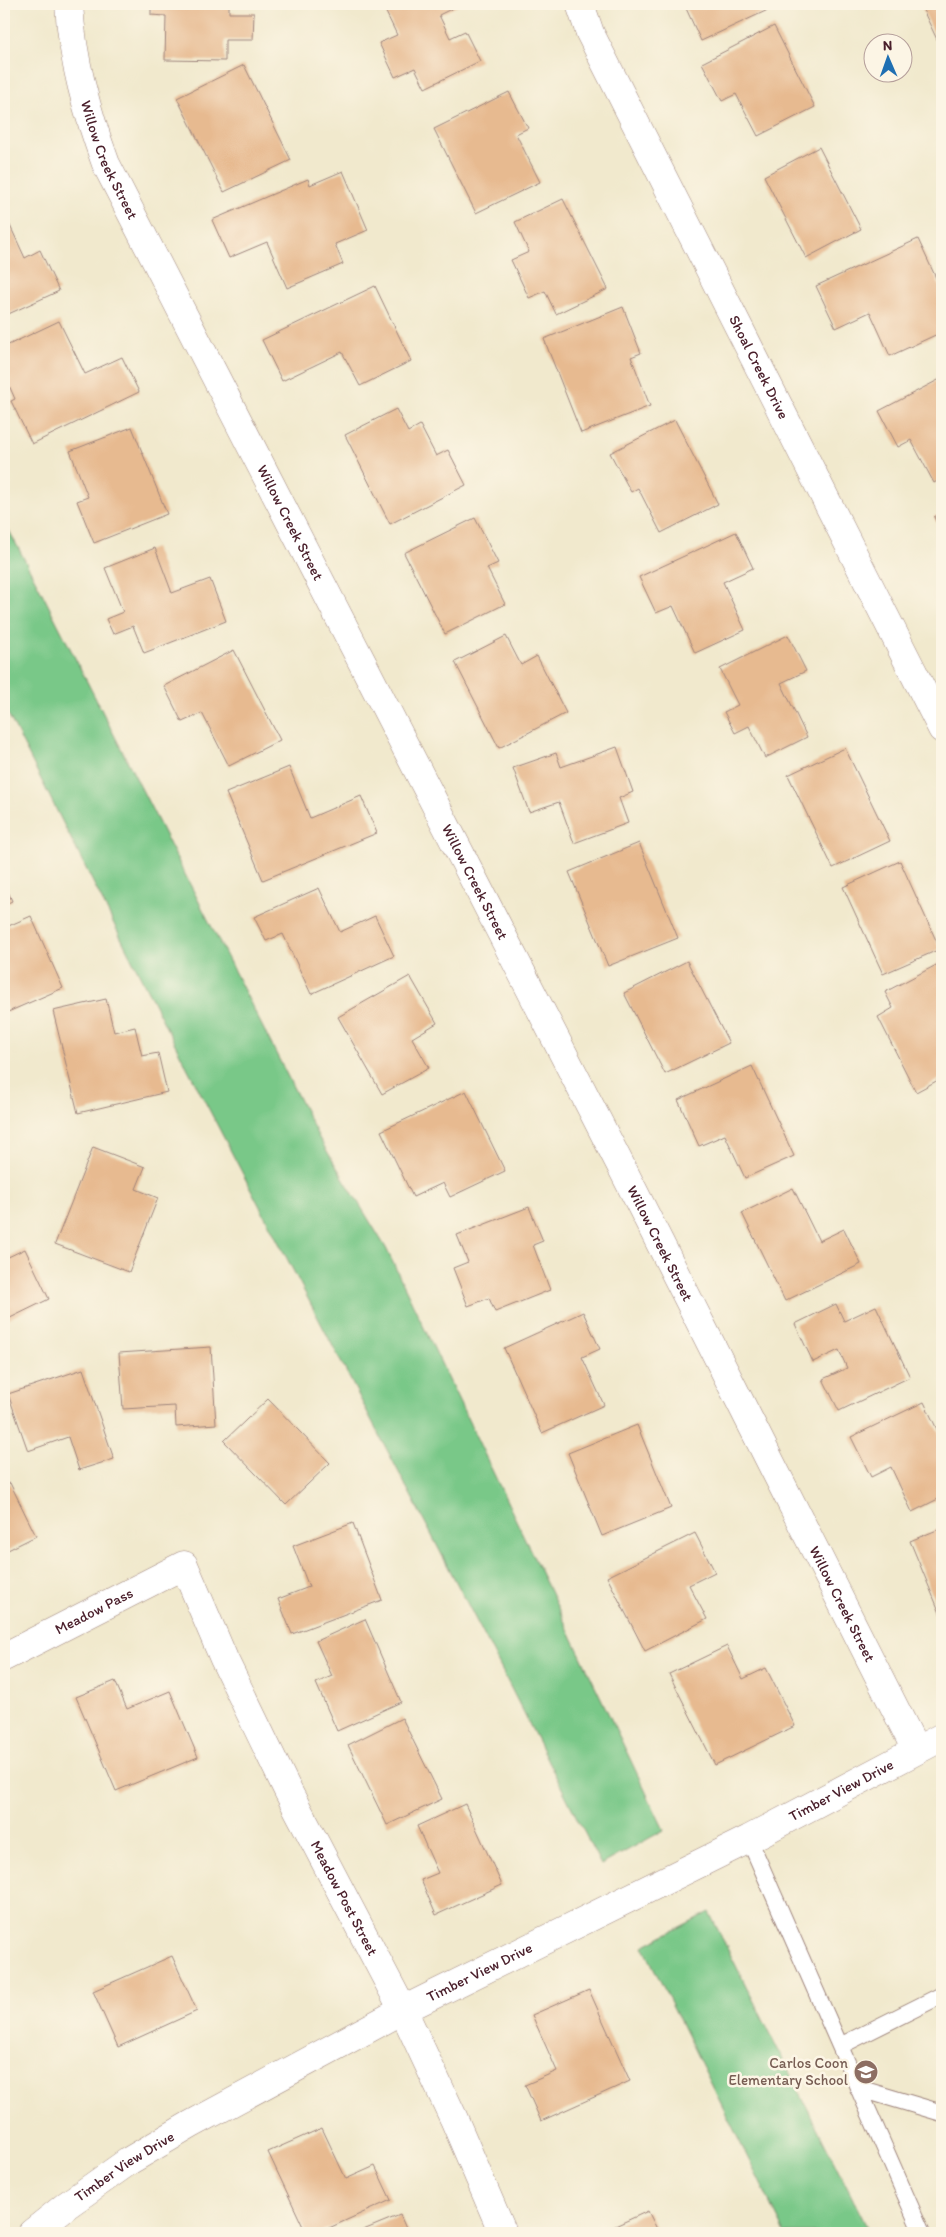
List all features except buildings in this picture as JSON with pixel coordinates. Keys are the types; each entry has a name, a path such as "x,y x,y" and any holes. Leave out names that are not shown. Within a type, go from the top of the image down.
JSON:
{"street":[{"name":"Willow Creek Street","path":"69,4 77,73 90,119 106,164 619,1161 916,1750"},
{"name":"Shoal Creek Drive","path":"580,4 590,33 942,729"},
{"name":"Meadow Pass","path":"4,1657 184,1565"},
{"name":"Meadow Post Street","path":"184,1565 224,1659 288,1791 402,2010 454,2119 503,2233"},
{"name":"Timber View Drive","path":"32,2233 67,2205 129,2161 190,2125 402,2010 749,1839 942,1737"}],"lane":[{"path":"749,1839 922,2233"},
{"path":"840,2046 942,1995"},
{"path":"858,2088 942,2113"}],"green space":[{"path":"4,521 319,1138 386,1248 664,1830 601,1865 488,1643 166,1027 4,706"},
{"path":"709,1912 870,2233 785,2233 643,1946"}],"place":[{"name":"Carlos Coon Elementary School","path":"866,2072"}]}
